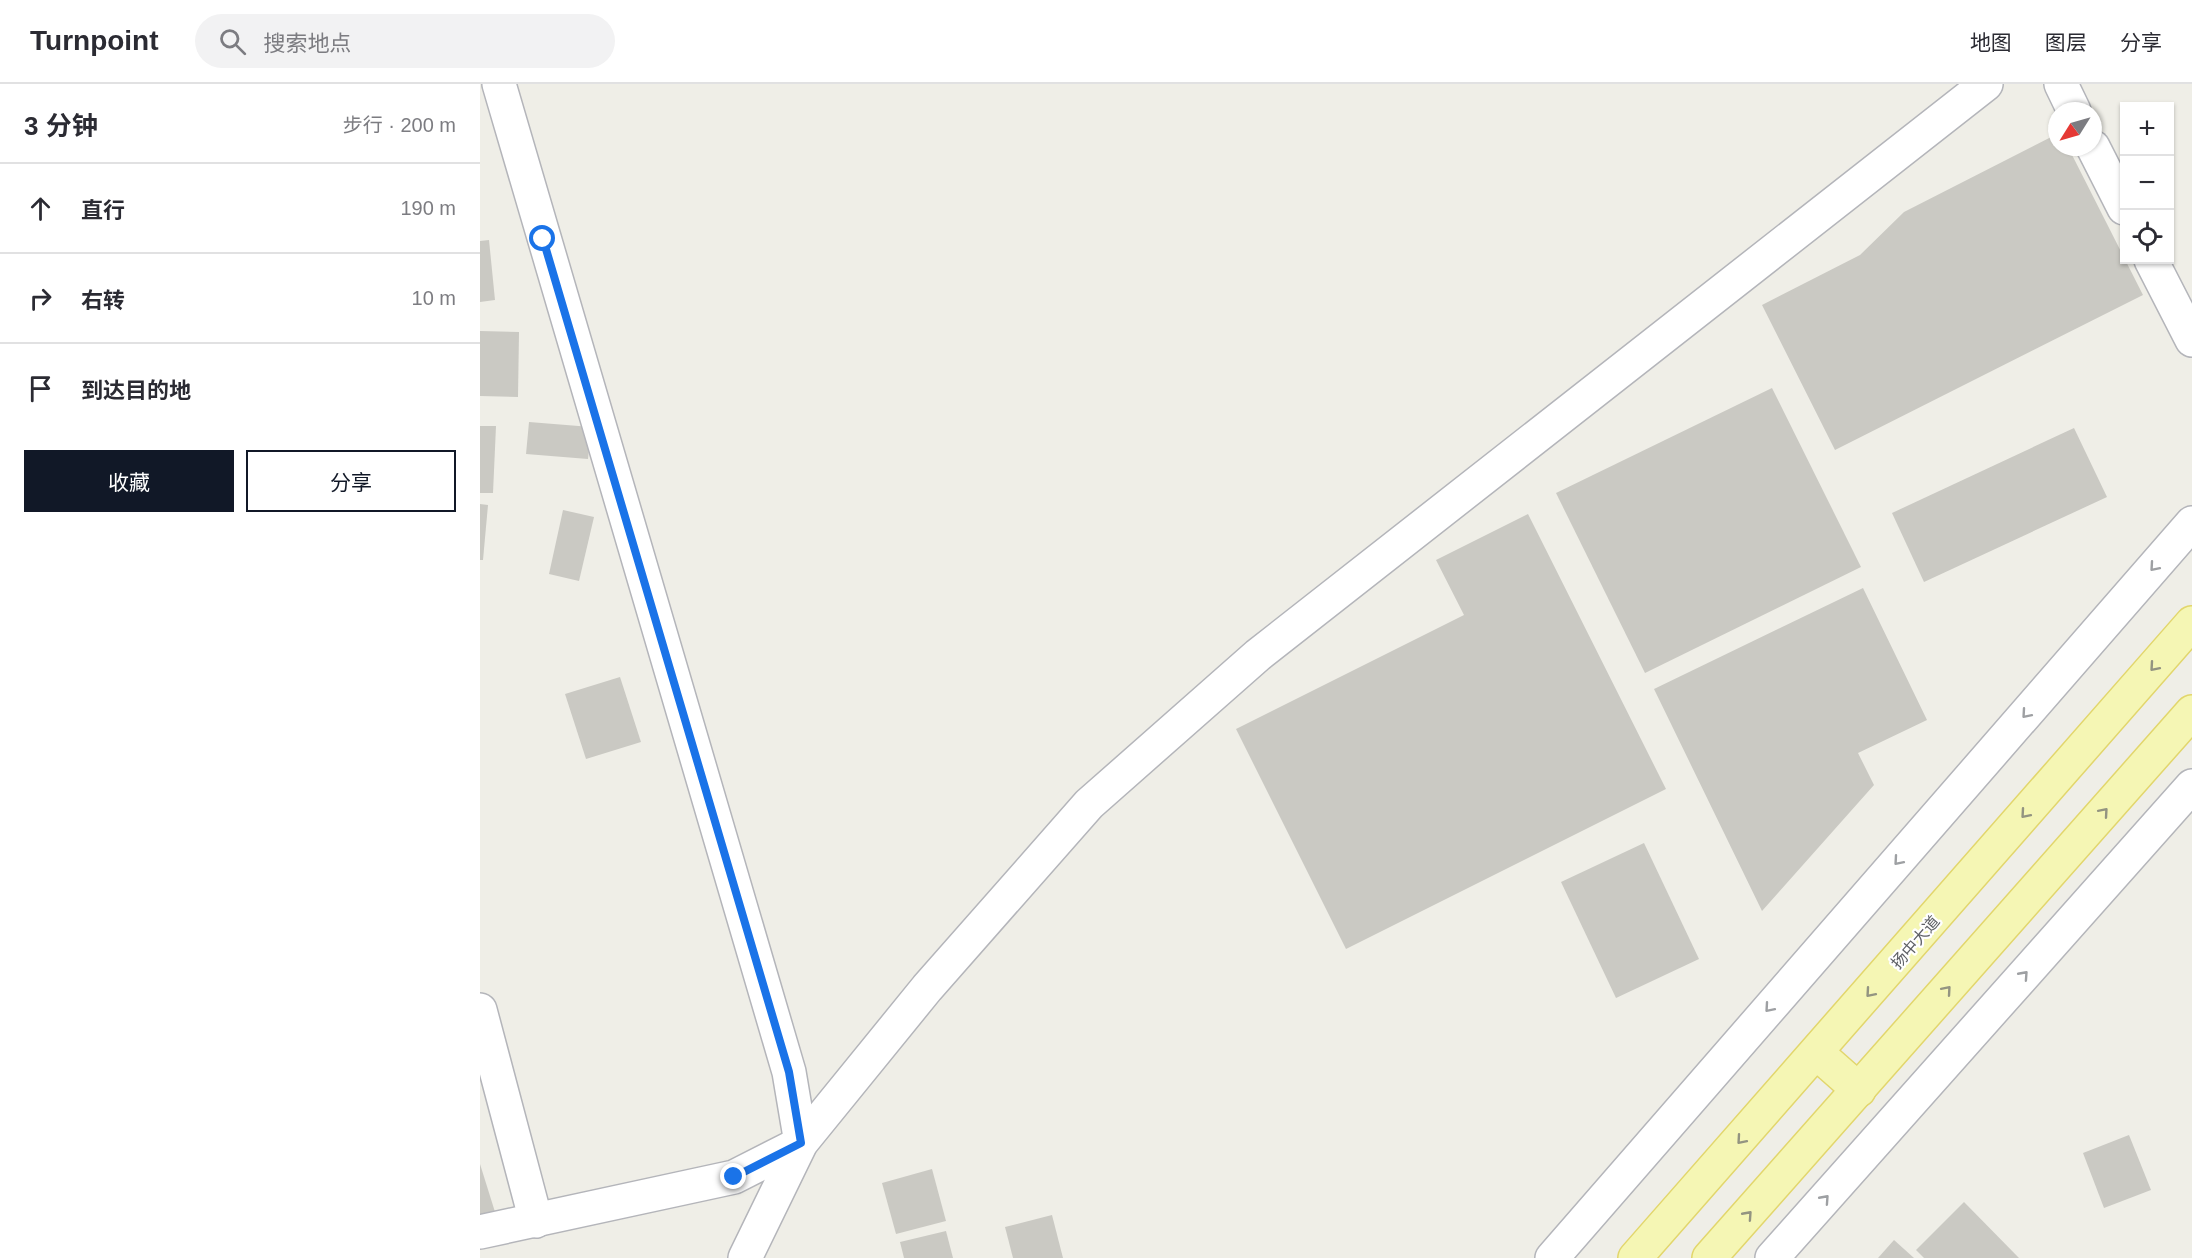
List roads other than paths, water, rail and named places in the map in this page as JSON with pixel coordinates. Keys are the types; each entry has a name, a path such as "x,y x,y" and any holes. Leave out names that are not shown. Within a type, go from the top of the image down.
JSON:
{"main road":[{"name":"扬中大道","path":"1635,1258 2192,623"},
{"path":"1709,1258 2192,712"},
{"path":"1817,1053 1859,1090"}],"street":[{"path":"499,84 789,1072 801,1143"},
{"path":"2061,84 2070,102"},
{"path":"745,1258 801,1143 927,988 1098,796 1258,655 1968,90"},
{"path":"2098,156 2120,200"},
{"path":"2153,264 2192,340"},
{"path":"1552,1258 2192,523"},
{"path":"1772,1258 2192,786"},
{"path":"480,1010 536,1221"},
{"path":"480,1232 734,1177 801,1143"}]}
